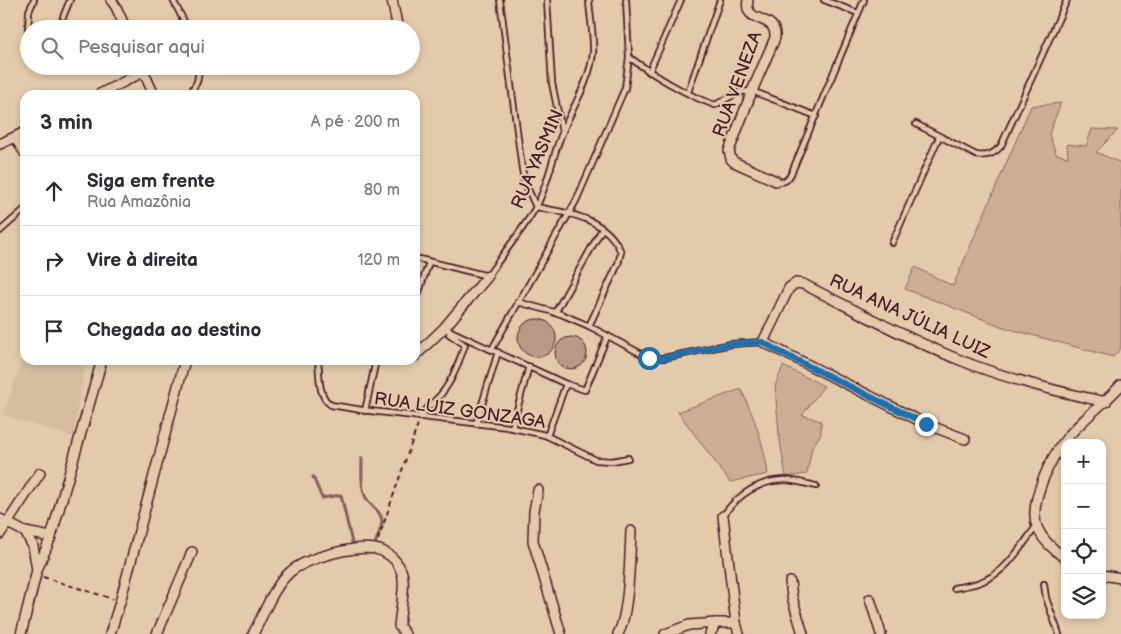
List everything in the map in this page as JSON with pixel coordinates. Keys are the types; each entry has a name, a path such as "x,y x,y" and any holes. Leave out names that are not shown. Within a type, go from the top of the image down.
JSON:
{"street":[{"path":"392,0 396,20"},
{"name":"RUA VENEZA","path":"748,0 748,8 751,15 769,22 776,31 775,38 729,151 734,162 776,181"},
{"path":"111,1 121,20"},
{"path":"106,90 132,75"},
{"path":"145,75 152,90"},
{"path":"0,144 20,134"},
{"path":"15,137 20,145"},
{"path":"420,352 448,330 488,276"},
{"name":"RUA ANA JÚLIA LUIZ","path":"763,342 789,288 799,283 956,359 1033,385 1106,402"},
{"path":"763,342 926,424 964,439"},
{"path":"21,634 37,572 51,537 101,365"},
{"path":"110,634 183,365"},
{"path":"1061,555 1047,544 1037,525 1035,514 1037,500 1054,454 1077,427 1106,402 1121,385"},
{"path":"0,534 4,521 40,473"},
{"path":"538,490 534,511 533,541 561,634"},
{"path":"722,516 739,634"},
{"path":"4,521 25,532 51,537"},
{"path":"618,634 621,628 626,596 631,531"},
{"path":"25,532 33,546 37,572"},
{"path":"253,634 258,629 280,583 291,571 306,562 320,557 364,548 381,550 395,560 402,573 401,631"},
{"path":"157,634 192,552"},
{"path":"1106,576 1121,578"},
{"path":"790,582 792,597 803,634"},
{"path":"870,599 881,634"},
{"path":"710,634 716,623"},
{"path":"665,634 689,625 736,623"}],"lane":[{"path":"29,20 29,11 34,0"},
{"path":"63,17 70,0"},
{"path":"173,0 183,20"},
{"path":"500,0 522,169 525,183 536,207 581,215 602,229 616,242 621,252 621,256 588,326"},
{"path":"547,0 552,83 562,132"},
{"name":"RUA YASMIN","path":"488,276 536,207 546,183 562,132 582,90 593,55 589,0"},
{"path":"492,349 576,201 625,88 630,57 626,0"},
{"path":"649,72 681,0"},
{"path":"688,92 720,0"},
{"path":"824,0 858,13"},
{"path":"776,181 782,182 788,179 864,0"},
{"path":"916,124 976,155 991,155 997,151 1068,0"},
{"path":"630,57 649,72 688,92 699,100 715,104 739,92 752,91 816,116"},
{"path":"192,90 198,75"},
{"path":"892,244 939,137"},
{"path":"0,231 20,214"},
{"path":"555,313 602,229"},
{"path":"420,259 488,276"},
{"path":"420,289 429,262"},
{"path":"518,302 555,313 588,326 649,358 664,358 731,344 763,342"},
{"path":"448,330 566,384 585,390 607,337"},
{"path":"420,417 428,406 443,393 455,371 465,345 449,334 448,330"},
{"path":"476,424 498,352"},
{"name":"RUA LUIZ GONZAGA","path":"318,365 321,391 327,402 337,406 512,428 547,436 596,460 612,461 628,458"},
{"path":"365,410 375,365"},
{"path":"512,428 529,366"},
{"path":"547,436 566,384"},
{"path":"722,516 729,506 744,494 772,481 787,480 816,486"},
{"path":"954,588 984,581 998,572 1015,556 1037,525"},
{"path":"1044,584 1046,598 1059,634"}],"path":[{"path":"375,550 420,417"},
{"path":"37,572 120,602"}],"shaded area":[{"path":"1061,103 1049,134 1056,154 1068,157 1067,144 1086,146 1092,129 1118,130 1096,152 1121,163 1121,348 1113,357 1006,328 905,289 915,267 953,286 1031,106"},
{"path":"21,365 86,365 73,437 3,415"},
{"path":"783,366 824,386 802,415 821,421 821,434 812,447 807,474 786,477 779,435 775,386"},
{"path":"741,389 758,430 768,474 730,482 678,412"}],"building":[{"path":"537,319 551,324 556,338 551,352 537,357 523,352 518,338 523,324"},
{"path":"571,337 583,341 587,353 583,365 571,369 559,365 555,353 559,341"}],"waterway":[{"path":"362,458 362,481 365,497 380,515 382,521 375,544"},
{"path":"313,477 322,498 341,495 352,543"}],"route":[{"path":"649,358 664,358 731,344 763,342 926,424"}]}
